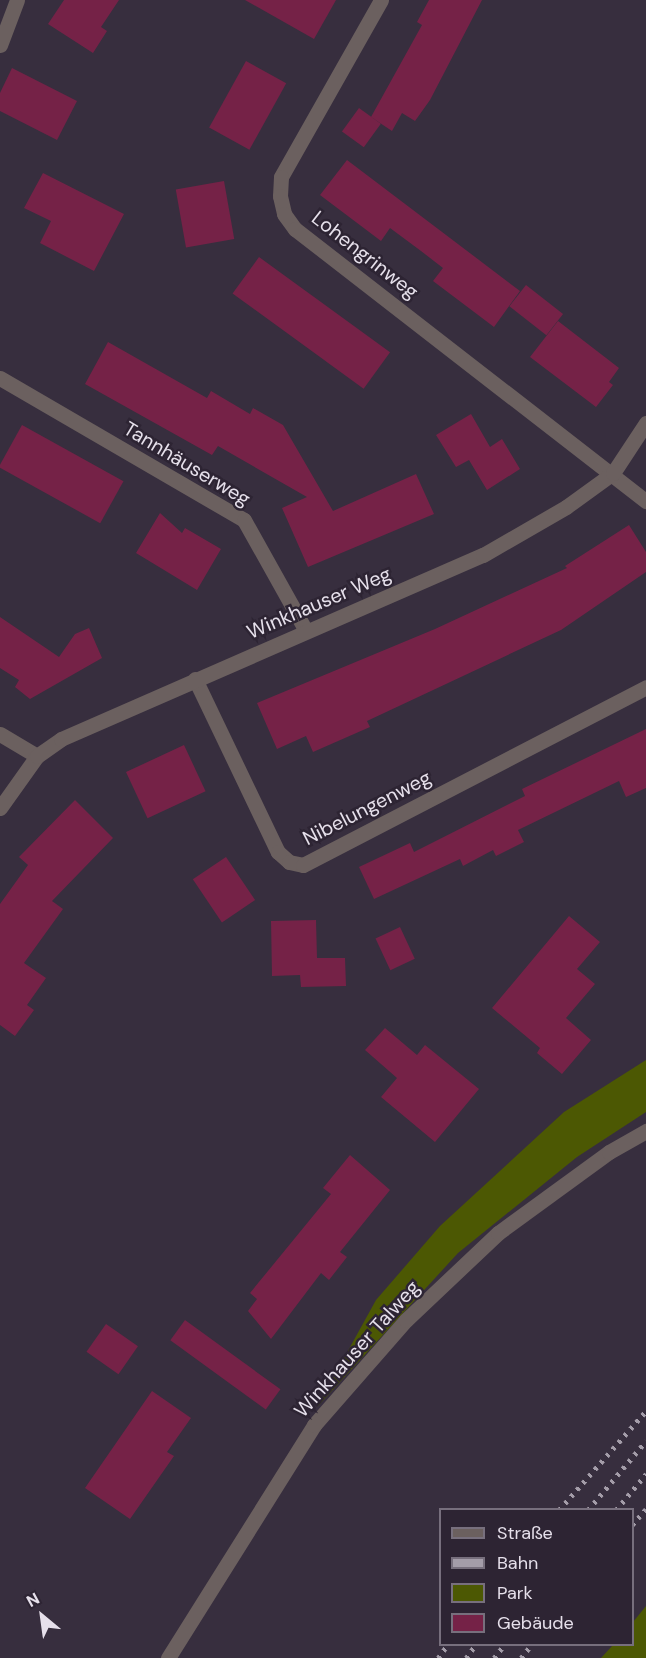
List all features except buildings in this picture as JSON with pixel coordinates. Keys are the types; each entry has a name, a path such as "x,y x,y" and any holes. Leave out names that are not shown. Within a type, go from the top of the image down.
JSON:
{"street":[{"path":"0,45 17,0"},
{"name":"Lohengrinweg","path":"381,0 281,177 280,196 284,214 295,229 613,473"},
{"name":"Tannhäuserweg","path":"0,378 244,520 306,631"},
{"name":"Winkhauser Weg","path":"0,808 37,756 61,740 195,679 483,555 566,507 613,473 646,423"},
{"path":"613,473 646,501"},
{"name":"Nibelungenweg","path":"195,679 278,852 289,862 303,865 646,687"},
{"path":"0,734 37,756"},
{"name":"Winkhauser Talweg","path":"168,1658 314,1425 406,1320 498,1233 609,1152 646,1131"}],"green space":[{"path":"646,1060 646,1112 577,1157 458,1253 317,1407 376,1300 440,1226 564,1112"},
{"path":"646,1606 646,1658 601,1658 612,1646 634,1646 634,1621"}],"railway":[{"path":"561,1508 646,1411"},
{"path":"590,1508 646,1441"},
{"path":"618,1508 646,1474"},
{"path":"634,1523 646,1509"},
{"path":"438,1658 447,1646"},
{"path":"466,1658 475,1646"},
{"path":"494,1658 503,1646"},
{"path":"521,1658 530,1646"}]}
